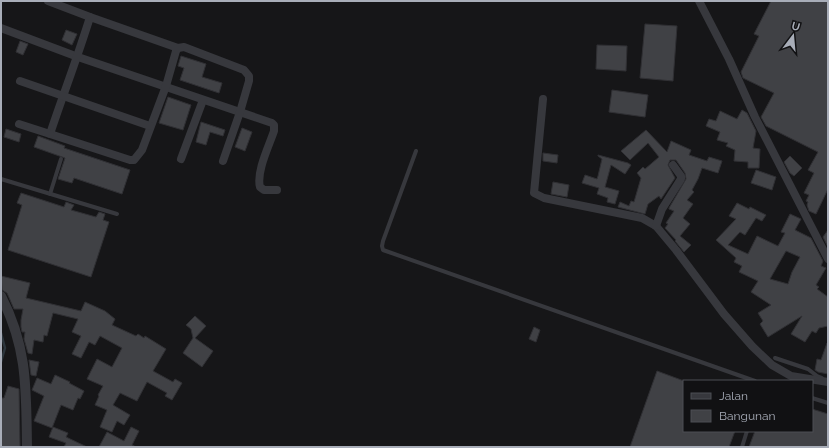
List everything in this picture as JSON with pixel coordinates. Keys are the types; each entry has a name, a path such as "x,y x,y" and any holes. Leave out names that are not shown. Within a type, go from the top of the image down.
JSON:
{"street":[{"path":"48,1 178,48 184,47 247,72 249,81 223,161"},
{"path":"699,1 729,59 755,117 828,259"},
{"path":"50,134 78,57 90,17"},
{"path":"1,28 78,57 270,122 274,125 274,131 259,174 259,183 260,187 264,190 277,190"},
{"path":"19,124 133,160 142,150 166,86 178,48"},
{"path":"20,81 150,126"},
{"path":"543,99 534,193 544,198 642,218 656,226 724,314 762,356 780,370 791,376 828,382"},
{"path":"182,159 203,100"},
{"path":"656,226 662,209 682,176 673,165"},
{"path":"1,296 13,323 22,354 26,388 27,447"}],"lane":[{"path":"416,151 383,241 383,250 752,380"},
{"path":"50,194 61,159"},
{"path":"1,179 118,214"},
{"path":"775,358 808,369 816,376 828,378"},
{"path":"813,398 828,403"},
{"path":"742,447 747,432"}],"building":[{"path":"771,1 828,1 828,189 816,214 809,211 807,205 808,202 806,201 809,195 804,193 814,173 808,170 818,152 766,126 761,117 774,93 743,78 741,72 759,36 754,34"},
{"path":"645,24 677,26 673,81 640,78"},
{"path":"66,30 77,34 72,45 62,40"},
{"path":"20,41 28,44 23,55 16,52"},
{"path":"597,45 627,46 626,71 596,69"},
{"path":"181,56 206,64 202,77 222,83 219,93 180,80 184,68 178,66"},
{"path":"612,90 648,95 645,117 609,112"},
{"path":"168,97 191,105 183,130 159,123"},
{"path":"742,110 747,113 756,131 753,148 760,149 759,168 748,168 748,162 734,161 735,150 726,146 728,143 717,140 720,132 706,126 709,119 716,121 720,111 737,119"},
{"path":"201,122 225,130 223,136 210,132 206,145 196,142"},
{"path":"242,128 252,132 245,151 235,147"},
{"path":"6,129 21,134 19,142 4,137"},
{"path":"646,130 667,152 671,141 691,150 689,155 707,161 709,157 722,161 718,173 702,168 692,190 694,192 687,200 693,204 683,218 690,224 680,236 691,245 684,252 665,228 668,224 666,223 674,211 669,208 686,179 685,173 676,160 670,160 668,165 675,178 661,199 659,196 648,204 645,214 618,207 620,202 629,206 631,201 634,202 641,178 637,173 643,167 645,169 659,157 648,143 630,160 621,151"},
{"path":"38,136 65,146 64,148 130,170 122,194 74,178 72,183 58,179 65,158 34,147"},
{"path":"543,153 558,155 557,163 543,161"},
{"path":"598,155 631,165 625,174 611,165 605,187 619,191 615,204 607,202 608,198 597,194 599,188 582,183 585,175 597,179 602,159"},
{"path":"790,156 802,168 794,176 790,173 784,162"},
{"path":"756,170 776,177 772,190 751,183"},
{"path":"553,182 569,185 567,197 551,194"},
{"path":"21,193 64,207 66,202 74,205 71,210 96,217 99,212 105,214 103,220 109,222 91,277 8,250 22,205 17,203"},
{"path":"737,203 749,209 750,207 766,215 762,221 756,218 745,235 740,232 728,245 748,254 757,236 778,246 785,233 781,232 790,214 801,219 795,230 811,238 823,261 821,266 826,268 816,285 819,287 817,289 828,297 828,326 819,328 816,333 812,331 805,342 791,334 802,316 768,337 760,324 763,321 758,313 771,305 751,292 758,281 739,272 742,266 734,262 736,258 716,240 736,219 729,216","holes":["786,251 800,257 792,272 788,284 770,279"]},
{"path":"828,230 828,247 823,237"},
{"path":"1,276 30,283 26,298 81,311 85,302 105,311 115,319 112,325 136,336 138,334 144,338 145,336 166,349 153,371 173,382 175,379 182,383 172,400 165,396 167,393 147,382 137,401 120,393 113,405 130,415 124,425 117,421 112,432 100,427 107,410 95,405 103,386 87,379 97,359 112,367 122,348 100,336 95,345 89,342 81,358 72,354 81,336 72,332 78,319 53,313 47,336 44,335 43,342 34,340 32,354 28,353 24,339 25,332 22,332 21,327 23,309 14,309 7,293 2,290"},
{"path":"195,316 206,326 195,338 213,351 202,367 183,353 193,338 191,329 186,325"},
{"path":"534,327 540,330 536,342 529,339"},
{"path":"827,343 828,374 815,370 817,359 821,360"},
{"path":"29,360 39,362 36,376 31,375"},
{"path":"657,371 683,381 683,432 735,432 729,447 630,447"},
{"path":"55,375 84,391 80,399 78,398 73,410 61,405 52,428 34,421 44,396 32,390 37,378 51,384"},
{"path":"8,386 19,389 20,447 1,447 1,398 4,398"},
{"path":"813,409 828,414 828,447 749,447 755,432 813,432"},
{"path":"53,427 68,433 66,437 87,447 64,447 66,443 49,437"},
{"path":"131,427 139,431 132,445 136,447 99,447 107,432 124,441"}],"waterway":[{"path":"1,333 5,348 1,362"}]}
